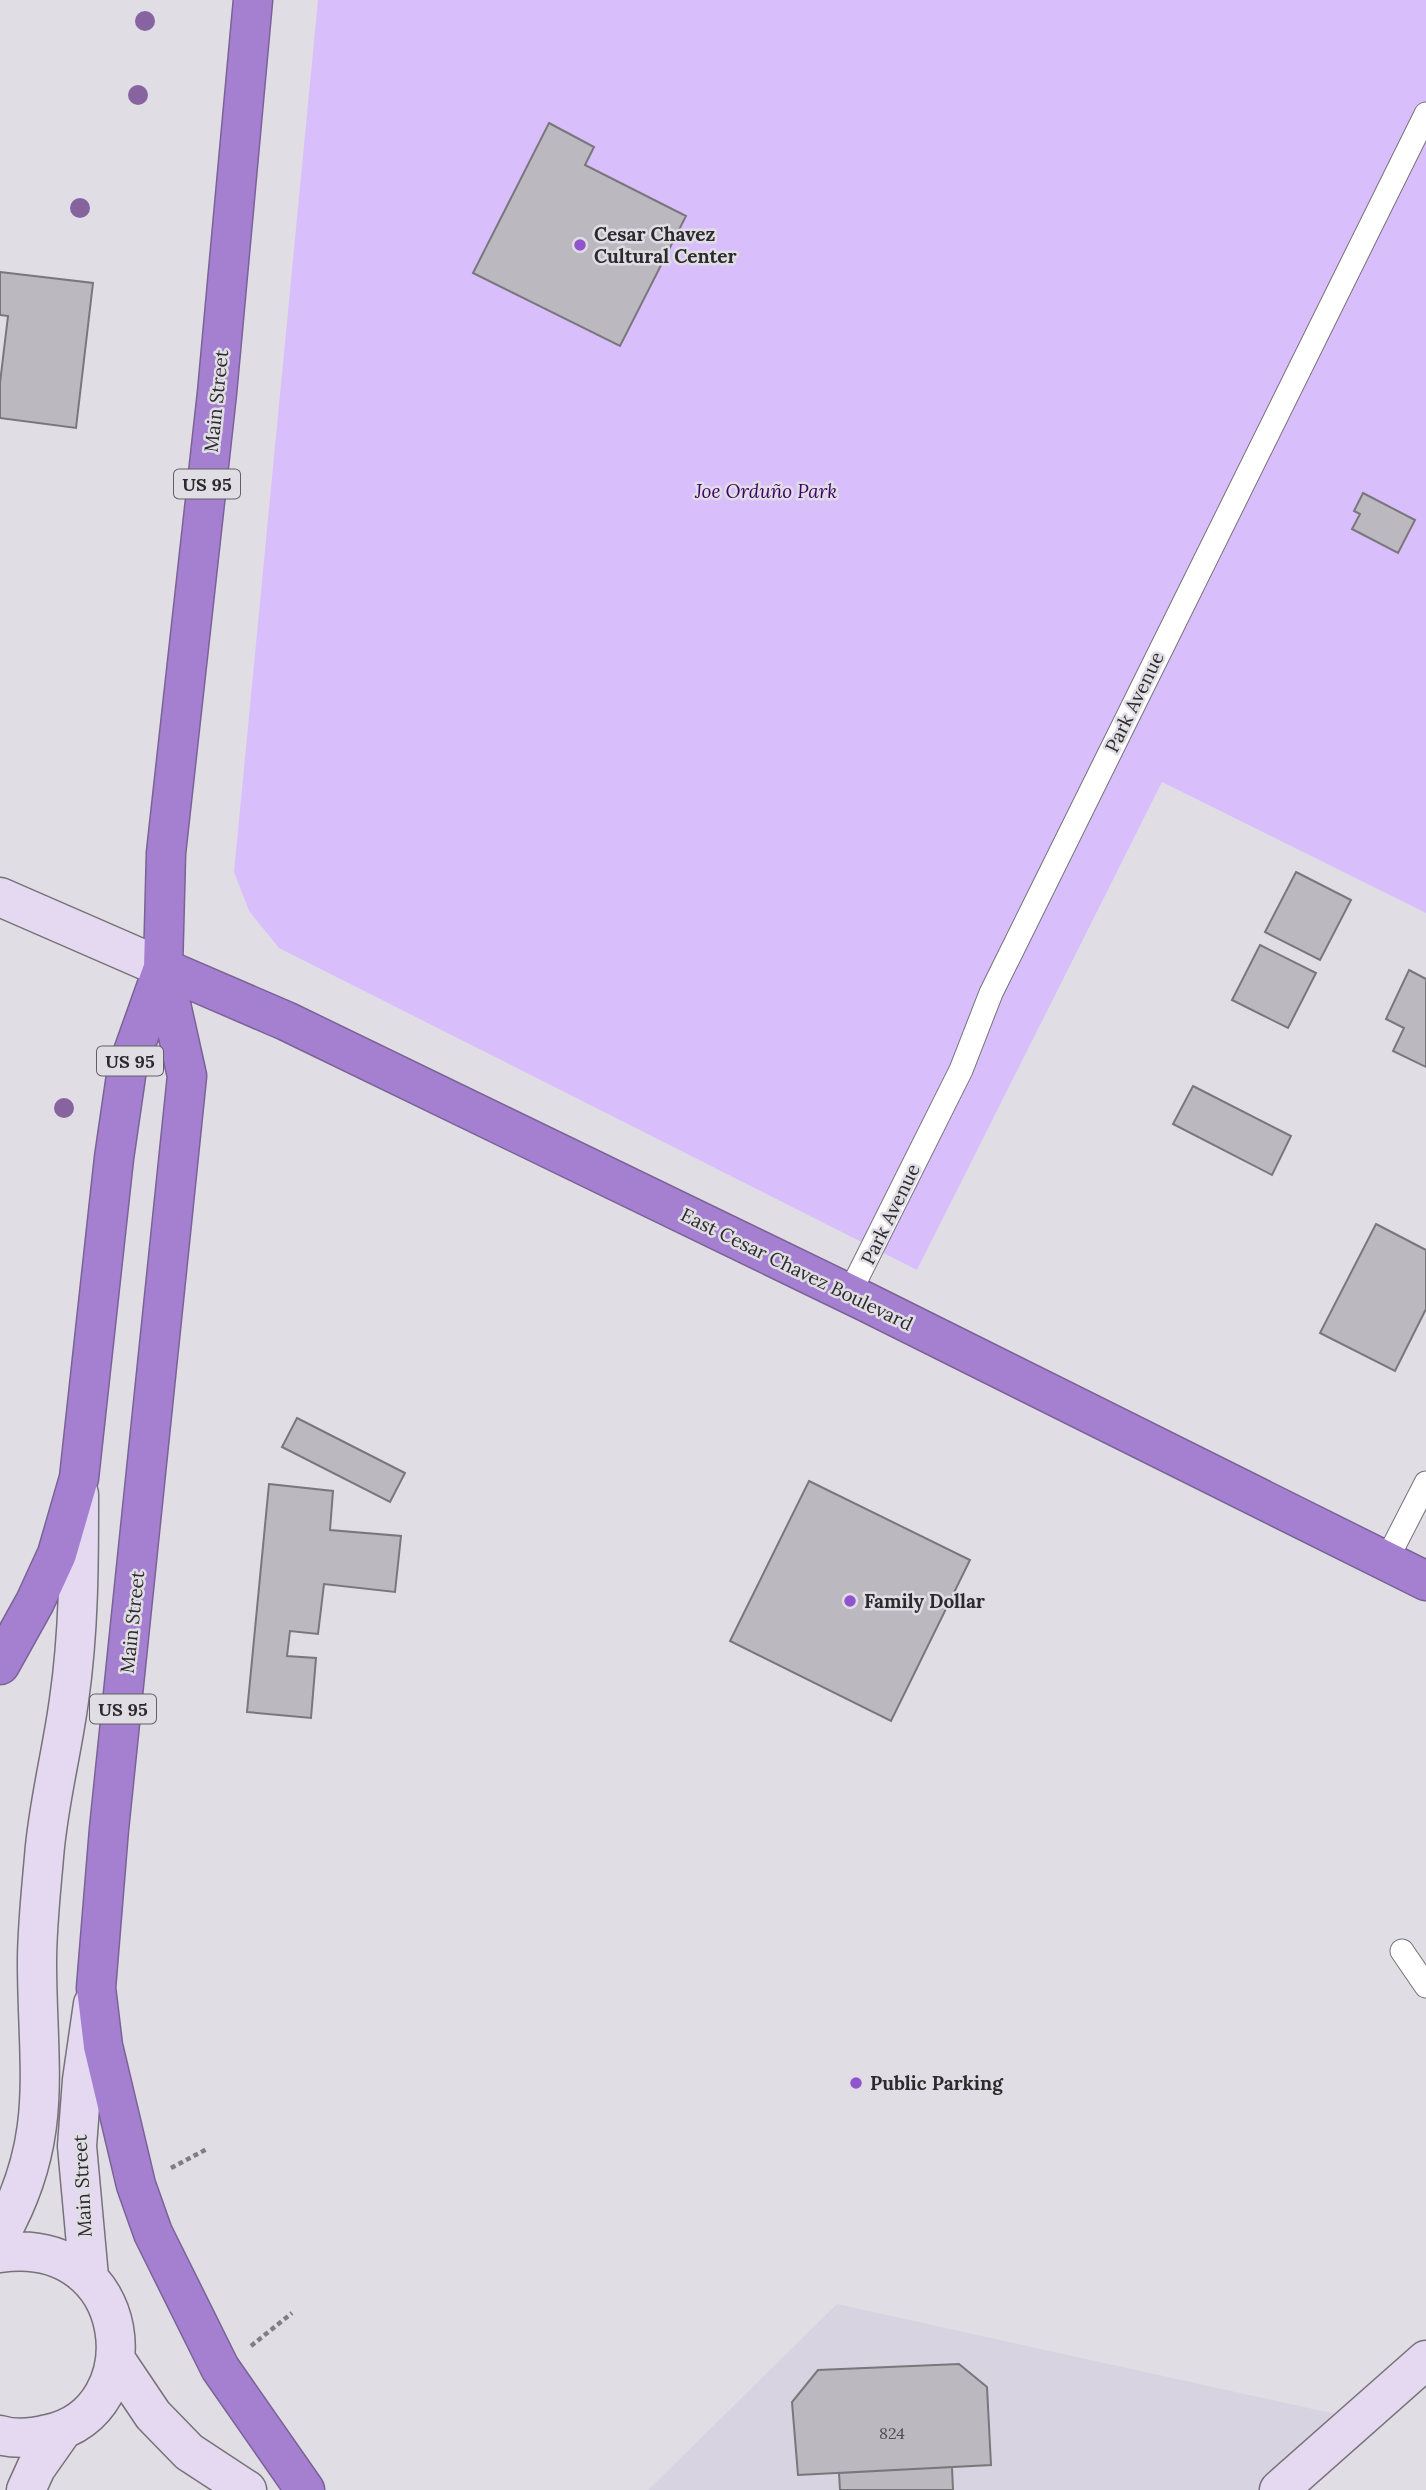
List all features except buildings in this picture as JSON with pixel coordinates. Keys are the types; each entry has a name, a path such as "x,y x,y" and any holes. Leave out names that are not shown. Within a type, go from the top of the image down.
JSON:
{"highway":[{"name":"Main Street","path":"96,1988 187,1076 163,968 166,853 217,393 253,0"},
{"name":"Main Street","path":"79,1478 114,1157 127,1069 163,968"},
{"name":"East Cesar Chavez Boulevard","path":"163,968 286,1021 849,1294 1426,1581"},
{"name":"US 95","path":"0,1665 57,1554 79,1478"},
{"name":"US 95","path":"96,1988 103,2046 136,2185 153,2233 220,2368 281,2460 305,2490"}],"main road":[{"path":"0,897 163,968"},
{"name":"Main Street","path":"0,2235 25,2184 38,2134 41,2088 37,1960 44,1854 69,1699 77,1611 79,1478"},
{"name":"Main Street","path":"89,2277 77,2146 82,2080 96,1988"},
{"path":"0,2253 26,2250 47,2254 66,2262 89,2277 112,2315 117,2338 116,2360 109,2383 96,2403 62,2431 36,2468 26,2490"},
{"path":"116,2360 153,2414 189,2452 247,2490"},
{"path":"1279,2490 1426,2360"},
{"path":"0,2435 32,2438 62,2431"}],"lane":[{"name":"Park Avenue","path":"849,1294 961,1070 991,993 1426,114"},
{"path":"1386,1561 1426,1483"},
{"path":"1402,1951 1426,1986"}],"path":[{"path":"166,2171 207,2149"},
{"path":"242,2353 292,2313"}],"shaded area":[{"path":"837,2304 1358,2419 1281,2490 648,2490"}],"green space":[{"name":"Joe Orduño Park","path":"318,0 1426,0 1426,913 1162,782 917,1270 279,948 249,911 234,872"}],"place":[{"name":"Cesar Chavez Cultural Center","path":"580,245"},
{"name":"Family Dollar","path":"850,1601"},
{"name":"Public Parking","path":"856,2083"}]}
